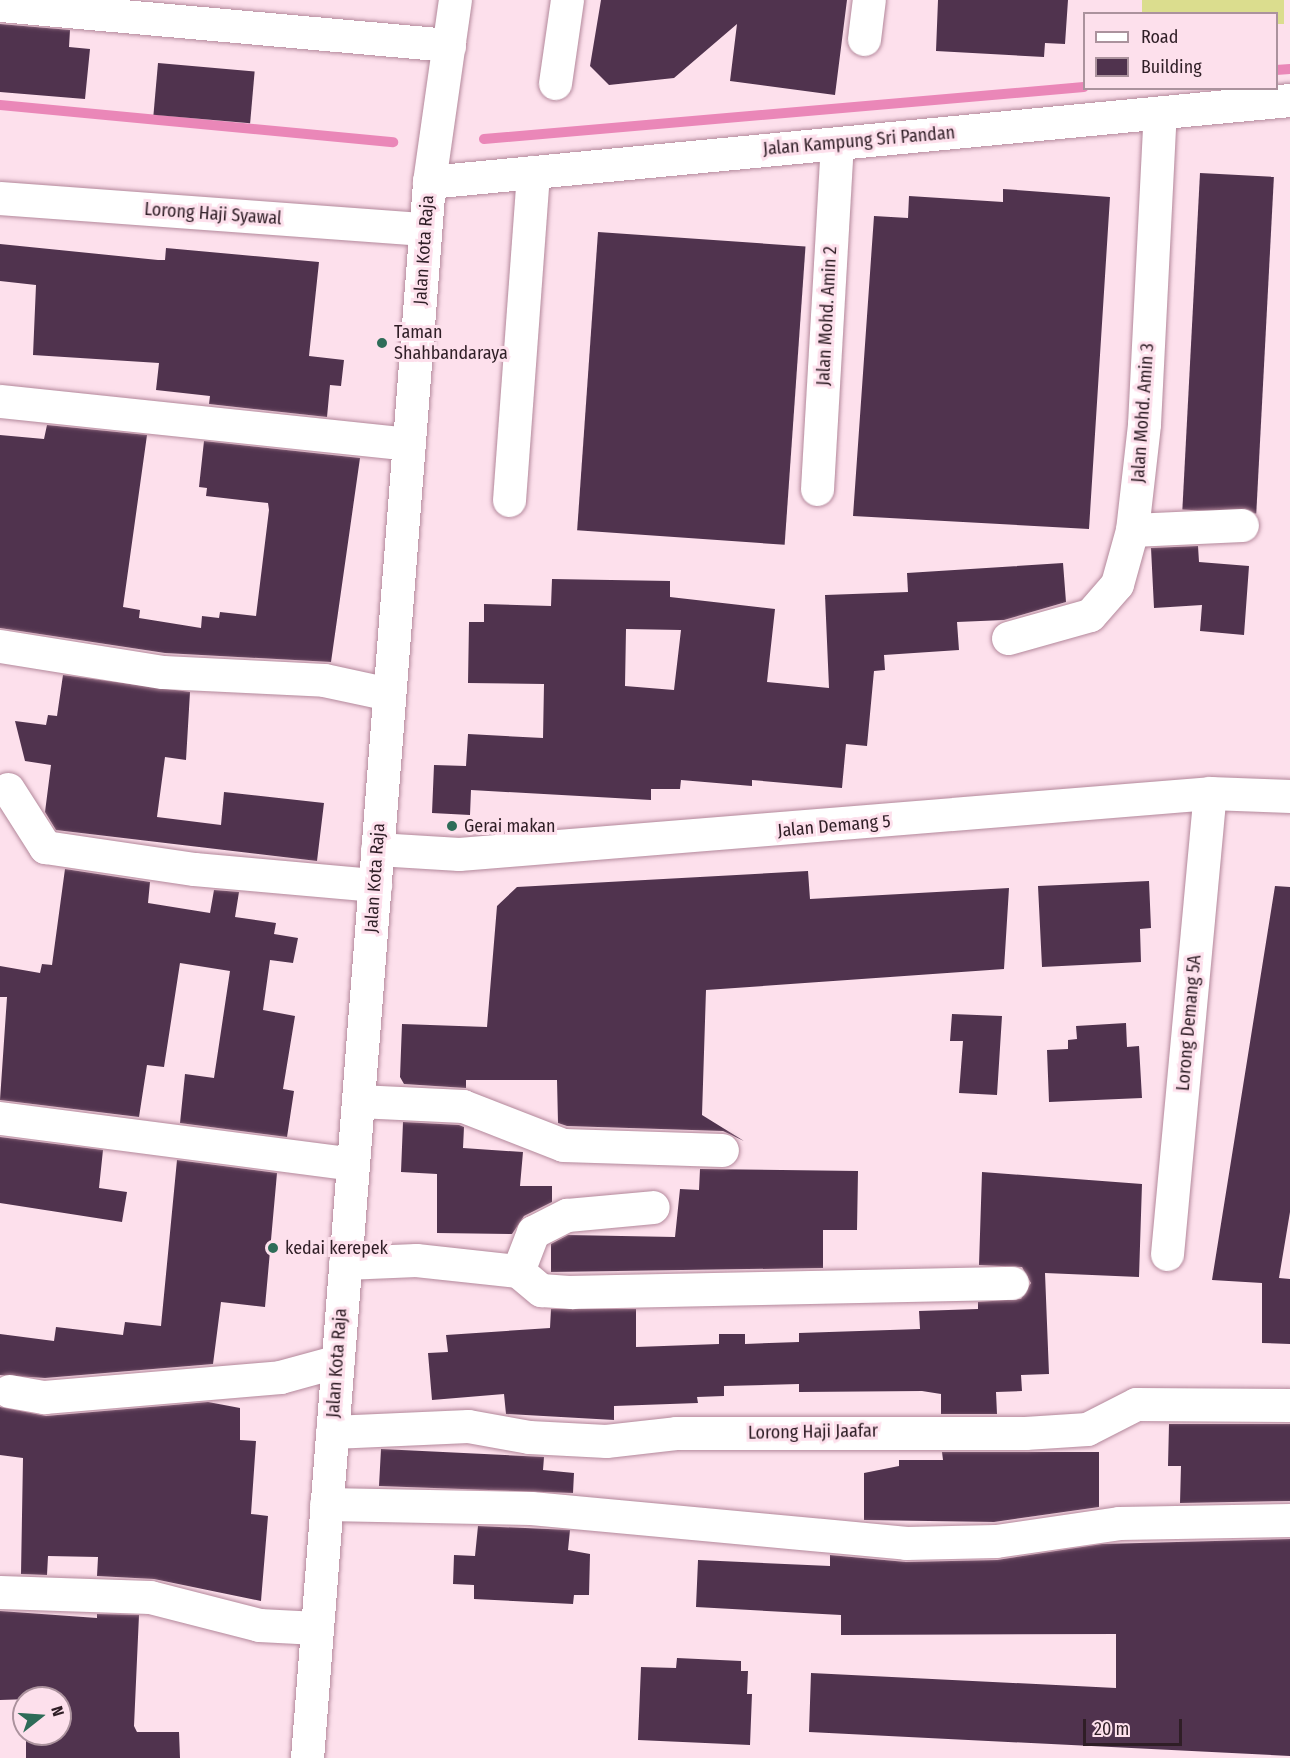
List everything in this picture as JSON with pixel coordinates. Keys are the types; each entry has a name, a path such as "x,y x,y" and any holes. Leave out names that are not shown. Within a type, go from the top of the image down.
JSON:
{"street":[{"name":"Jalan Kota Raja","path":"306,1758 425,229 429,182 455,0"},
{"path":"555,83 567,0"},
{"path":"864,39 869,0"},
{"path":"0,5 448,45"},
{"name":"Jalan Kampung Sri Pandan","path":"429,182 1290,100"},
{"name":"Jalan Mohd. Amin 3","path":"1008,638 1090,615 1117,584 1132,531 1144,424 1160,113"},
{"name":"Jalan Mohd. Amin 2","path":"817,489 837,144"},
{"path":"509,500 533,172"},
{"name":"Lorong Haji Syawal","path":"0,198 425,229"},
{"path":"0,401 409,444"},
{"path":"1132,531 1242,525"},
{"path":"0,646 163,672 324,680 390,694"},
{"path":"8,789 45,848 194,869 375,885"},
{"name":"Jalan Demang 5","path":"377,849 459,854 1210,793 1290,796"},
{"name":"Lorong Demang 5A","path":"1167,1254 1210,793"},
{"path":"358,1101 463,1106 563,1145 722,1150"},
{"path":"0,1118 353,1164"},
{"path":"518,1271 533,1232 567,1215 653,1207"},
{"path":"345,1263 416,1260 518,1271 541,1290 572,1292 1012,1283"},
{"path":"9,1391 44,1397 280,1377 338,1361"},
{"name":"Lorong Haji Jaafar","path":"332,1432 468,1426 529,1437 606,1441 676,1433 1024,1433 1087,1429 1136,1404 1290,1405"},
{"path":"326,1504 531,1508 906,1543 996,1541 1119,1523 1290,1520"},
{"path":"0,1592 150,1597 259,1625 317,1628"}],"green space":[{"path":"1142,0 1284,0 1284,24 1278,24 1278,12 1142,12"}],"building":[{"path":"601,0 847,0 835,95 730,81 737,24 674,78 609,85 590,66"},
{"path":"938,0 1068,0 1065,44 1045,43 1044,57 936,51"},
{"path":"0,24 70,30 69,47 90,49 85,99 0,92"},
{"path":"158,63 255,71 250,123 153,115"},
{"path":"1200,173 1274,177 1256,513 1182,510"},
{"path":"1003,189 1110,197 1089,529 853,516 874,216 908,218 909,196 1003,202"},
{"path":"598,232 805,247 785,545 577,530"},
{"path":"0,244 158,260 165,260 166,248 319,262 309,356 344,360 341,386 330,385 327,417 209,404 210,396 156,390 159,363 33,355 36,285 0,281"},
{"path":"47,425 147,435 123,607 140,610 139,618 201,628 202,616 219,618 220,612 256,616 269,510 268,503 206,496 207,488 199,487 204,441 360,458 331,662 165,653 0,628 0,435 44,439"},
{"path":"1198,546 1199,562 1249,566 1244,635 1200,631 1202,605 1154,608 1151,548"},
{"path":"1063,563 1066,602 1004,620 957,622 959,650 884,655 885,670 874,671 867,746 846,744 842,788 752,780 752,786 681,780 680,789 651,789 651,800 471,790 470,815 432,813 434,765 466,766 468,734 543,738 544,684 468,683 469,622 484,622 484,604 551,606 552,579 670,581 670,597 775,609 767,682 829,688 825,595 908,592 907,573","holes":["626,629 681,630 674,690 625,686"]},
{"path":"63,675 190,692 186,760 165,757 157,817 221,825 224,792 324,803 317,861 56,830 45,812 51,765 25,761 15,721 46,725 48,715 57,716"},
{"path":"65,869 150,882 148,903 210,913 214,890 239,892 235,917 276,923 274,934 298,938 293,963 270,960 263,1010 295,1016 283,1089 294,1091 287,1137 180,1123 185,1074 214,1078 230,971 180,963 164,1067 147,1065 139,1117 0,1100 7,997 0,997 0,966 40,973 42,964 52,965"},
{"path":"808,871 810,899 1009,888 1004,969 706,990 702,1115 744,1141 723,1131 567,1126 558,1123 557,1080 466,1080 466,1088 404,1084 400,1077 402,1024 487,1027 497,906 517,887"},
{"path":"1149,881 1151,928 1140,929 1141,962 1042,967 1038,886"},
{"path":"1275,886 1290,887 1290,1212 1279,1278 1290,1279 1290,1344 1262,1343 1262,1283 1212,1280"},
{"path":"952,1014 1002,1016 997,1095 959,1093 963,1041 950,1041"},
{"path":"1126,1023 1127,1047 1139,1046 1142,1098 1049,1102 1047,1050 1068,1049 1068,1040 1077,1039 1076,1026"},
{"path":"403,1122 464,1127 463,1148 523,1152 520,1186 552,1186 552,1202 524,1216 512,1234 437,1233 437,1174 401,1172"},
{"path":"0,1137 103,1150 99,1188 127,1192 122,1222 0,1203"},
{"path":"177,1160 277,1173 265,1307 221,1302 213,1364 45,1378 0,1375 0,1334 54,1341 56,1327 123,1335 125,1322 161,1326"},
{"path":"700,1169 858,1171 857,1230 823,1230 823,1268 551,1272 551,1244 568,1235 675,1237 680,1189 699,1190"},
{"path":"982,1172 1142,1184 1139,1277 1045,1273 1049,1374 1021,1375 1022,1391 996,1392 997,1414 941,1414 941,1394 922,1391 799,1392 799,1384 724,1386 724,1396 697,1397 698,1403 614,1406 614,1420 506,1414 504,1394 432,1400 428,1353 448,1352 446,1335 550,1328 551,1309 636,1309 636,1347 719,1344 719,1334 745,1334 745,1344 799,1342 799,1333 920,1329 919,1311 978,1309 978,1302 1021,1299 1031,1283 1022,1267 979,1265"},
{"path":"208,1402 240,1408 240,1440 256,1441 251,1514 268,1516 261,1601 154,1579 97,1576 98,1557 48,1556 47,1575 21,1574 23,1458 0,1455 0,1407 46,1416"},
{"path":"1169,1424 1290,1424 1290,1501 1180,1503 1181,1466 1168,1466"},
{"path":"381,1449 544,1457 543,1470 574,1473 573,1493 379,1486"},
{"path":"942,1452 1099,1452 1099,1507 994,1522 864,1520 864,1473 899,1466 899,1460 943,1460"},
{"path":"478,1526 570,1530 568,1550 590,1554 589,1595 574,1595 573,1604 474,1599 474,1585 453,1584 454,1555 475,1556"},
{"path":"1290,1539 1290,1756 809,1732 811,1673 1116,1688 1116,1634 841,1635 841,1615 696,1607 698,1560 830,1566 830,1555 906,1562 997,1560 1102,1544"},
{"path":"0,1611 97,1618 97,1614 139,1615 134,1726 137,1732 179,1732 180,1758 26,1758 26,1746 72,1746 72,1686 12,1686 12,1700 0,1700"},
{"path":"677,1658 741,1661 741,1671 748,1671 747,1694 752,1694 750,1745 638,1740 641,1667 676,1668"}],"waterway":[{"path":"1278,70 1290,69"},
{"path":"484,139 1083,87"},
{"path":"0,105 393,142"}],"place":[{"name":"Taman Shahbandaraya","path":"382,343"},
{"name":"Gerai makan","path":"452,826"},
{"name":"kedai kerepek","path":"273,1248"}]}
